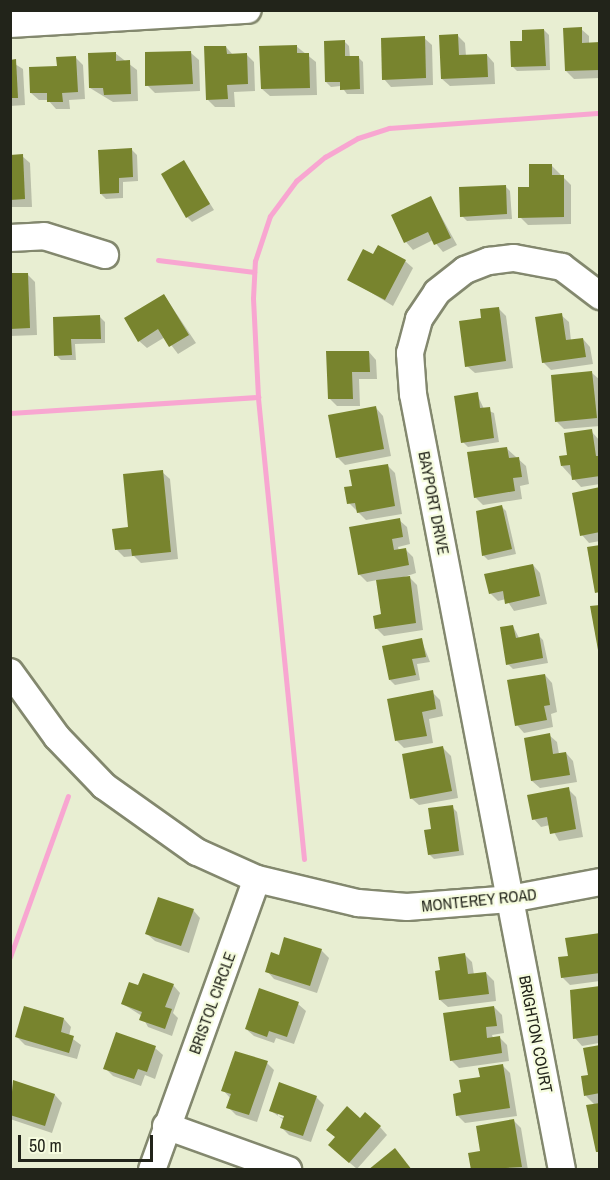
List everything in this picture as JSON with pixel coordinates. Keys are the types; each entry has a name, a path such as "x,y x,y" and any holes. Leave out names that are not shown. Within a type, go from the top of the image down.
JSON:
{"street":[{"path":"10,24 248,10"},
{"path":"10,238 44,236 105,255"},
{"name":"BAYPORT DRIVE","path":"510,900 413,394 410,353 419,319 437,292 465,270 489,261 514,258 562,267 600,296"},
{"name":"MONTEREY ROAD","path":"10,672 57,737 104,786 196,852 257,879 358,903 447,906 510,900 600,882"},
{"name":"BRISTOL CIRCLE","path":"152,1170 257,879"},
{"name":"BRIGHTON COURT","path":"510,900 562,1170"},
{"path":"166,1126 288,1170"}],"building":[{"path":"582,27 582,43 600,42 600,70 565,71 563,28"},
{"path":"544,29 546,66 511,67 510,41 522,41 522,30"},
{"path":"458,34 459,55 487,54 488,77 441,79 439,35"},
{"path":"425,36 426,78 382,80 381,38"},
{"path":"345,40 345,56 359,56 360,89 340,90 340,82 325,82 324,41"},
{"path":"297,45 297,53 309,53 310,88 261,89 259,46"},
{"path":"204,46 226,46 227,54 247,53 248,84 227,85 228,99 206,100"},
{"path":"191,51 193,84 145,86 145,52"},
{"path":"116,52 116,61 130,60 131,94 104,95 103,88 89,88 88,53"},
{"path":"76,56 78,92 62,93 63,102 47,102 47,93 30,93 29,67 57,66 56,57"},
{"path":"16,59 18,98 10,98 10,60"},
{"path":"132,148 133,177 119,178 119,193 100,194 98,150"},
{"path":"23,154 25,199 10,200 10,155"},
{"path":"184,160 210,204 186,218 161,174"},
{"path":"529,164 552,164 552,175 564,175 564,217 518,218 518,187 529,187"},
{"path":"506,185 507,214 460,217 459,187"},
{"path":"431,196 451,238 434,245 428,232 404,243 391,215"},
{"path":"378,245 406,260 385,300 347,280 363,249 373,254"},
{"path":"10,273 28,273 30,328 10,329"},
{"path":"164,294 189,335 169,347 158,329 138,342 124,318"},
{"path":"499,307 506,361 465,367 459,321 481,318 480,309"},
{"path":"562,313 566,340 583,338 586,357 542,363 535,317"},
{"path":"100,315 101,339 71,339 72,355 54,356 53,317"},
{"path":"326,351 369,351 370,372 352,372 353,399 328,399"},
{"path":"592,371 597,418 555,422 551,375"},
{"path":"478,392 480,408 490,407 494,438 461,443 454,396"},
{"path":"376,406 384,449 336,458 328,415"},
{"path":"592,429 596,456 600,456 600,476 572,480 570,465 561,466 559,456 567,455 564,433"},
{"path":"507,447 509,458 519,457 522,477 513,478 515,491 474,498 467,452"},
{"path":"388,464 395,506 357,513 355,503 347,504 344,487 352,486 349,470"},
{"path":"163,470 171,552 132,556 131,549 115,550 112,529 128,527 123,474"},
{"path":"600,487 600,532 580,536 572,493"},
{"path":"502,505 512,549 482,556 476,511"},
{"path":"400,518 403,537 392,539 394,550 406,548 409,565 358,575 349,527"},
{"path":"600,545 600,592 595,593 587,547"},
{"path":"533,564 540,596 505,604 503,591 489,594 484,574"},
{"path":"410,576 416,623 375,629 373,616 381,614 376,580"},
{"path":"600,605 600,650 598,650 590,606"},
{"path":"513,625 516,638 539,633 543,658 506,665 500,627"},
{"path":"422,638 426,657 412,659 416,675 389,680 382,646"},
{"path":"545,674 550,705 544,706 547,720 515,726 507,680"},
{"path":"433,690 436,709 422,712 427,736 395,741 387,699"},
{"path":"550,733 553,754 566,752 570,775 531,781 524,738"},
{"path":"443,746 452,791 410,799 402,754"},
{"path":"569,787 576,829 550,834 547,817 532,820 527,795"},
{"path":"453,805 459,851 428,855 424,830 431,829 428,808"},
{"path":"158,897 194,909 181,946 145,934"},
{"path":"600,933 600,973 561,978 558,957 568,956 565,938"},
{"path":"284,937 322,949 310,986 265,972 271,952 279,955"},
{"path":"465,953 468,974 486,972 489,994 439,1000 435,971 440,970 438,957"},
{"path":"143,973 174,984 165,1007 172,1009 165,1029 139,1020 142,1012 121,1004 129,982 138,985"},
{"path":"600,986 600,1035 573,1039 570,990"},
{"path":"259,988 299,1002 287,1037 269,1031 267,1037 245,1029"},
{"path":"24,1006 64,1018 61,1032 74,1036 69,1053 15,1037"},
{"path":"494,1006 497,1026 486,1027 487,1038 500,1036 502,1053 450,1061 443,1013"},
{"path":"116,1032 156,1046 147,1072 138,1069 134,1079 103,1069"},
{"path":"600,1045 600,1093 584,1096 581,1076 588,1075 583,1048"},
{"path":"235,1051 268,1061 249,1115 226,1108 231,1094 221,1091"},
{"path":"503,1064 510,1108 456,1116 453,1094 461,1092 459,1080 480,1077 478,1068"},
{"path":"13,1080 55,1094 45,1126 10,1115"},
{"path":"279,1082 317,1096 303,1136 280,1128 284,1116 269,1111"},
{"path":"600,1103 600,1152 596,1152 586,1105"},
{"path":"347,1106 360,1118 365,1112 381,1126 349,1163 328,1145 335,1137 326,1130"},
{"path":"514,1119 522,1167 471,1170 468,1153 480,1151 476,1126"},
{"path":"395,1148 412,1170 368,1170"}],"waterway":[{"path":"304,859 258,397 253,298 255,261 270,216 296,181 325,157 358,138 389,128 600,113"},
{"path":"158,260 254,272"},
{"path":"10,413 258,397"},
{"path":"10,957 68,796"}]}
